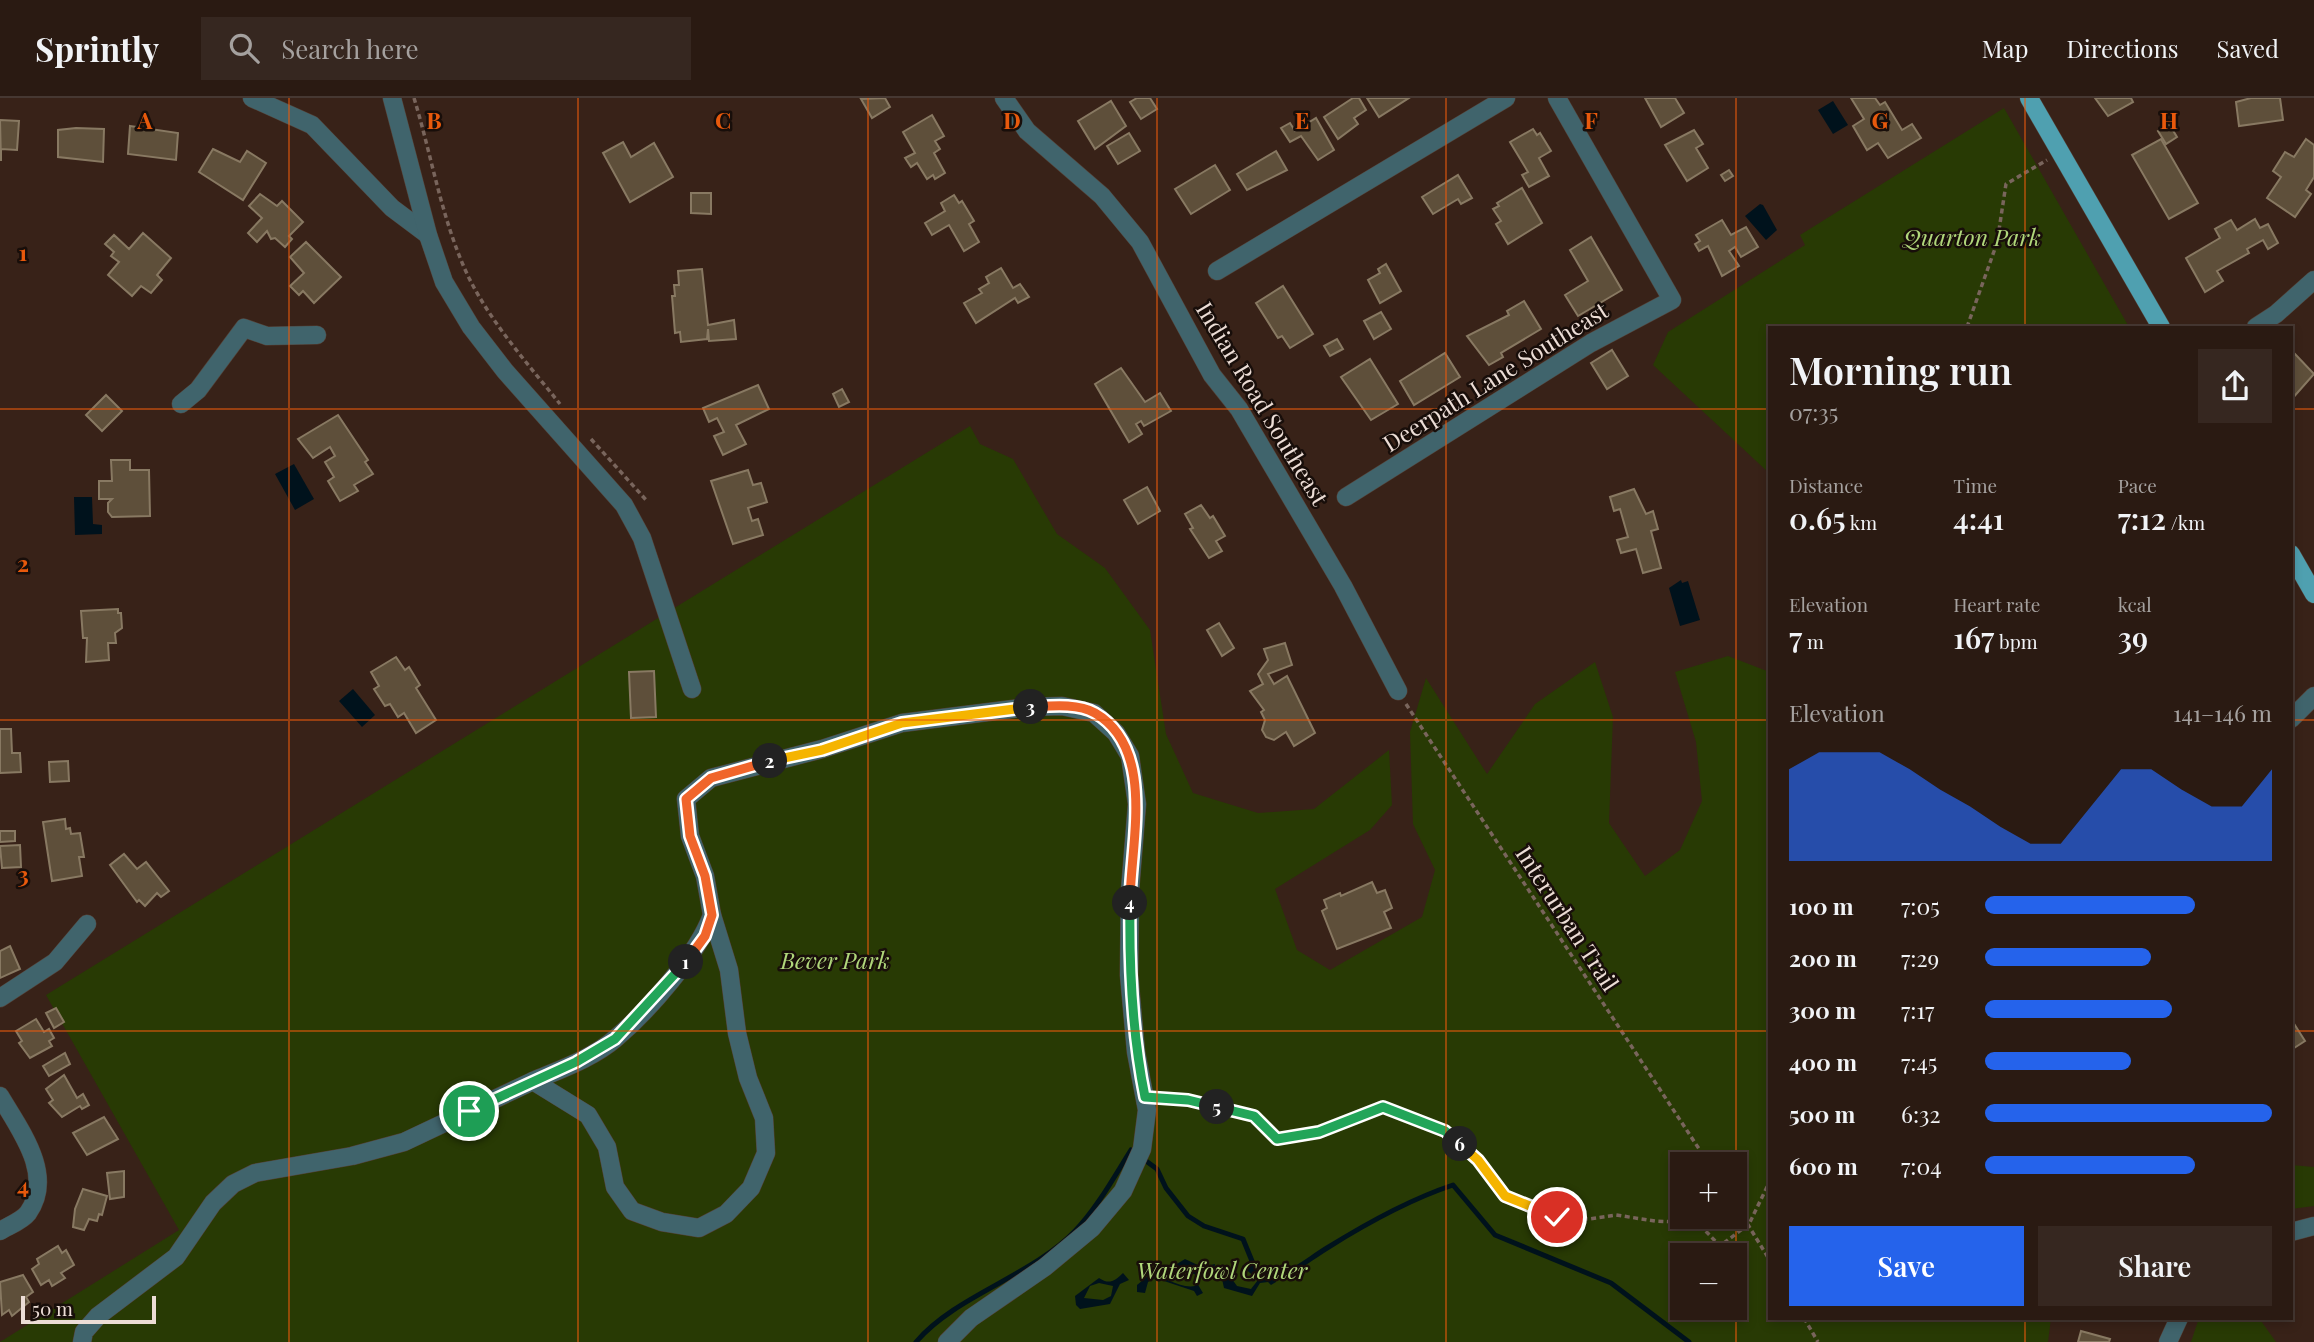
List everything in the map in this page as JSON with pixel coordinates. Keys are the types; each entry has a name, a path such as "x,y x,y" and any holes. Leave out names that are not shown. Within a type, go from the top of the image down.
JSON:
{"main road":[{"path":"2029,98 2160,326"},
{"path":"2293,557 2314,594"}],"street":[{"path":"252,98 312,125 392,208 428,235"},
{"path":"392,98 428,235 444,282 471,327 561,437 624,505 642,538 692,689"},
{"name":"Indian Road Southeast","path":"1004,98 1027,131 1102,196 1140,242 1212,375 1239,409 1343,586 1398,691"},
{"path":"1217,271 1506,98"},
{"name":"Deerpath Lane Southeast","path":"1346,497 1591,343 1672,300 1557,98"},
{"path":"2258,326 2276,314 2314,280"},
{"path":"181,404 198,390 244,328 267,337 317,335"},
{"path":"2293,717 2314,696"},
{"path":"534,1081 588,1115 607,1147 615,1188 632,1211 662,1222 699,1228 726,1214 751,1188 766,1153 764,1118 748,1079 737,1033 729,970 712,915 705,876 690,836 686,799 711,778 822,750 902,723 1028,707 1062,706 1094,713 1116,733 1129,756 1137,804 1130,890 1129,975 1136,1052 1147,1110 1142,1149 1123,1191 1092,1228 1045,1267 971,1318 947,1342"},
{"path":"82,1342 84,1332 98,1316 176,1257 214,1203 233,1184 255,1173 352,1156 404,1142 576,1062 615,1039 682,967 705,936 712,915"},
{"path":"0,998 55,962 87,924"},
{"path":"0,1096 29,1145 40,1183 27,1214 0,1231"},
{"path":"2293,1231 2314,1226"},
{"path":"2168,1342 2178,1320"}],"path":[{"path":"414,98 443,205 468,276 508,338 567,412"},
{"path":"1967,326 1997,243 2006,184 2060,152"},
{"path":"584,431 646,500"},
{"name":"Interurban Trail","path":"1398,691 1701,1152"},
{"path":"1145,1097 1188,1100 1254,1116 1277,1139 1319,1132 1383,1107 1445,1131 1478,1160 1505,1196 1557,1217 1589,1220 1616,1215 1655,1222 1698,1223 1720,1246 1749,1224 1768,1185"},
{"path":"1747,1221 1768,1257"},
{"path":"1805,1320 1818,1342"}],"green space":[{"name":"Quarton Park","path":"2004,108 2128,326 1768,326 1768,472 1653,365 1668,332 1805,245 1800,235"},
{"name":"Bever Park","path":"970,426 980,444 1013,459 1057,534 1105,568 1150,630 1166,734 1193,793 1258,813 1314,809 1389,750 1392,805 1370,830 1275,889 1297,950 1330,970 1422,917 1435,870 1413,824 1410,732 1426,678 1487,774 1535,704 1595,662 1613,717 1609,823 1645,876 1680,850 1702,801 1696,742 1675,672 1728,656 1767,671 1768,1320 2051,1320 2048,1342 0,1342 179,1230 46,995"},
{"path":"2293,1165 2314,1167 2314,1206 2293,1209"},
{"path":"2198,1320 2260,1320 2276,1342 2191,1342"}],"water":[{"path":"1833,101 1848,125 1833,134 1818,110"},
{"path":"1760,204 1777,230 1766,240 1745,216"},
{"path":"294,464 314,499 295,510 275,474"},
{"path":"74,497 92,497 93,524 102,525 102,534 75,535"},
{"path":"1681,580 1682,583 1688,581 1700,620 1680,626 1669,588"},
{"path":"353,689 375,715 362,727 339,701"},
{"path":"1185,1259 1202,1267 1215,1264 1213,1276 1198,1277 1197,1283 1203,1293 1197,1296 1194,1291 1155,1278 1148,1282 1145,1293 1137,1292 1137,1285 1149,1275 1184,1286 1195,1286 1196,1275 1175,1265"},
{"path":"1252,1261 1256,1268 1267,1270 1276,1277 1276,1282 1271,1285 1268,1282 1260,1283 1252,1296 1224,1288 1222,1279 1229,1275 1237,1286 1251,1289 1258,1280 1242,1266"},
{"path":"1123,1273 1129,1280 1120,1284 1110,1304 1080,1309 1076,1305 1075,1296 1099,1278 1109,1282","holes":["1099,1283 1113,1286 1111,1296 1103,1300 1084,1298 1090,1286"]}],"building":[{"path":"885,98 890,107 872,118 861,99"},
{"path":"1137,98 1150,98 1157,109 1141,119 1130,102"},
{"path":"1353,98 1359,98 1366,110 1354,118 1358,124 1338,139 1324,117"},
{"path":"1367,98 1409,98 1379,117"},
{"path":"1645,98 1675,98 1684,113 1661,127"},
{"path":"1851,98 1875,98 1880,105 1885,102 1902,130 1912,124 1921,138 1888,158 1878,143 1867,150 1853,126 1864,119"},
{"path":"2095,98 2131,98 2133,102 2108,116"},
{"path":"2251,98 2280,98 2283,120 2239,126 2236,102"},
{"path":"1111,101 1126,126 1095,149 1078,121"},
{"path":"932,115 944,136 935,141 940,149 934,153 945,173 935,179 933,175 927,179 917,163 911,167 905,158 915,153 903,132"},
{"path":"1316,118 1334,150 1318,160 1301,136 1290,142 1281,128 1290,123 1295,131"},
{"path":"0,120 19,121 17,150 1,149 1,161"},
{"path":"2169,124 2177,137 2166,144 2158,131"},
{"path":"130,126 178,133 176,160 128,154"},
{"path":"104,129 103,162 58,157 58,130"},
{"path":"1533,129 1537,135 1540,133 1551,151 1539,158 1549,176 1529,187 1522,175 1528,172 1510,142"},
{"path":"1694,130 1703,144 1696,148 1708,168 1687,181 1665,145"},
{"path":"1129,133 1140,151 1118,164 1107,146"},
{"path":"2161,139 2198,203 2169,219 2132,155"},
{"path":"2306,139 2314,145 2314,177 2306,190 2311,194 2295,217 2267,198 2281,177 2273,171 2285,152 2294,157"},
{"path":"623,142 631,157 654,143 673,177 630,202 603,153"},
{"path":"213,149 240,162 247,151 266,163 243,200 199,172"},
{"path":"1276,151 1287,170 1247,190 1237,174"},
{"path":"1215,165 1230,190 1191,214 1175,189"},
{"path":"1729,170 1733,176 1725,181 1721,175"},
{"path":"1458,175 1472,198 1461,204 1458,199 1433,214 1422,197"},
{"path":"1522,188 1542,223 1508,244 1496,224 1501,221 1493,209 1499,206 1497,203"},
{"path":"691,193 711,193 711,214 691,213"},
{"path":"260,194 277,206 282,201 303,222 289,236 292,239 285,247 275,238 271,239 267,231 257,242 248,233 262,218 249,206"},
{"path":"954,195 959,203 962,201 974,221 969,224 979,242 964,251 949,225 932,235 925,223 945,211 941,203"},
{"path":"2255,219 2260,228 2268,224 2278,243 2268,249 2263,240 2247,249 2249,253 2217,271 2223,281 2205,292 2186,258 2220,238 2215,229 2231,220 2237,230"},
{"path":"1722,220 1731,235 1746,227 1758,247 1741,257 1735,247 1729,251 1739,266 1722,276 1708,246 1699,251 1695,244 1700,241 1696,235"},
{"path":"143,233 171,258 157,275 162,280 151,293 141,286 132,296 108,275 119,262 111,256 114,252 105,244 114,235 129,249"},
{"path":"1591,237 1622,290 1578,316 1565,295 1588,281 1570,250"},
{"path":"306,242 341,277 314,303 303,291 299,295 290,286 304,273 290,257"},
{"path":"1386,264 1401,291 1380,303 1368,280 1380,273 1378,269"},
{"path":"1001,268 1013,288 1020,284 1029,297 1018,303 1015,298 976,323 964,303 982,293 979,289 989,283 986,277"},
{"path":"702,269 708,325 734,320 736,339 709,341 708,329 707,339 681,342 680,332 675,333 672,296 675,296 674,285 679,285 678,271"},
{"path":"1283,286 1313,334 1290,348 1282,336 1278,338 1256,303"},
{"path":"1524,301 1541,329 1501,353 1503,357 1489,365 1467,336 1509,315 1507,311"},
{"path":"1381,312 1391,329 1374,339 1364,321"},
{"path":"1337,339 1343,349 1330,356 1324,346"},
{"path":"1612,350 1628,376 1607,389 1591,363"},
{"path":"1445,353 1460,377 1414,405 1400,381"},
{"path":"2295,354 2314,374 2293,398"},
{"path":"1370,359 1398,404 1371,420 1341,377"},
{"path":"1121,368 1145,402 1160,393 1171,411 1144,426 1141,421 1136,424 1142,434 1129,442 1095,384"},
{"path":"758,385 769,409 736,425 746,444 723,455 714,436 724,432 717,418 709,422 703,408"},
{"path":"842,389 849,402 839,407 833,394"},
{"path":"106,395 122,411 102,431 86,415"},
{"path":"338,415 368,460 365,462 373,474 354,485 358,491 340,501 328,481 334,477 325,462 335,456 330,447 313,458 298,439"},
{"path":"111,460 130,460 130,470 149,470 150,516 112,517 108,512 108,503 112,499 99,499 99,481 112,481"},
{"path":"748,470 753,485 761,483 767,502 748,508 752,521 758,519 763,535 733,544 711,481"},
{"path":"1147,487 1160,511 1138,524 1124,500"},
{"path":"1634,489 1646,514 1653,511 1658,529 1651,531 1661,568 1643,573 1636,549 1621,553 1617,540 1628,537 1620,509 1614,511 1610,497"},
{"path":"1201,505 1210,518 1213,516 1225,536 1216,541 1222,551 1209,558 1190,529 1193,528 1185,514"},
{"path":"118,609 118,613 121,613 122,628 115,633 116,643 108,643 109,660 86,662 87,638 83,638 81,611"},
{"path":"1219,623 1234,648 1222,656 1207,630"},
{"path":"1285,643 1292,665 1268,674 1274,684 1287,676 1315,733 1294,746 1286,732 1274,740 1266,737 1262,730 1265,720 1261,712 1264,710 1250,691 1263,684 1258,674 1268,660 1264,649"},
{"path":"396,657 405,670 409,667 420,685 416,688 436,720 416,733 404,713 398,717 390,704 385,706 374,689 379,686 371,672"},
{"path":"654,671 656,717 631,718 629,672"},
{"path":"0,729 11,729 12,753 20,753 21,772 0,773"},
{"path":"68,761 69,781 50,782 49,762"},
{"path":"65,819 66,829 70,828 71,834 80,833 84,857 79,857 82,876 52,881 43,822"},
{"path":"0,831 15,831 15,841 0,842"},
{"path":"20,845 21,867 2,868 0,846"},
{"path":"124,854 137,869 146,862 169,891 161,897 157,893 145,906 139,900 137,902 110,865"},
{"path":"1372,882 1377,893 1385,890 1392,908 1384,912 1391,928 1337,949 1322,911 1327,908 1324,900 1340,893 1341,896"},
{"path":"10,946 20,969 0,978 0,951"},
{"path":"56,1008 64,1022 54,1028 46,1013"},
{"path":"36,1019 44,1032 49,1029 54,1038 49,1041 52,1046 30,1058 19,1043 22,1041 16,1031"},
{"path":"2293,1022 2305,1041 2293,1049"},
{"path":"65,1053 70,1064 49,1076 43,1066"},
{"path":"64,1075 77,1098 83,1094 89,1105 82,1109 80,1106 62,1117 49,1103 53,1100 46,1089"},
{"path":"104,1117 118,1139 87,1155 73,1133"},
{"path":"124,1171 124,1197 110,1199 107,1173"},
{"path":"83,1189 107,1196 102,1215 99,1214 97,1221 89,1219 84,1230 73,1227 75,1209"},
{"path":"58,1246 62,1253 66,1250 74,1265 61,1273 65,1278 52,1286 49,1280 41,1285 32,1269 39,1264 37,1259"},
{"path":"23,1275 33,1292 26,1297 29,1302 12,1316 9,1310 2,1315 0,1282"},
{"path":"2081,1331 2110,1339 2109,1342 2078,1342"}],"waterway":[{"path":"916,1342 952,1311 1038,1261 1075,1231 1105,1192 1131,1150 1157,1169 1166,1188 1188,1216 1204,1226 1243,1239 1252,1261"},
{"path":"1276,1277 1298,1267 1388,1213 1453,1185 1495,1235 1611,1283 1689,1342"}],"route":[{"path":"469,1111 576,1062 615,1039 682,967 705,936 712,915 705,876 690,836 686,799 711,778 747,766 822,750 902,723 1028,707 1062,706 1094,713 1116,733 1129,756 1137,804 1130,890 1129,975 1136,1052 1145,1097 1188,1100 1254,1116 1277,1139 1319,1132 1383,1107 1445,1131 1478,1160 1505,1196 1557,1217"}],"park label":[{"name":"Waterfowl Center","path":"1222,1269"}]}
